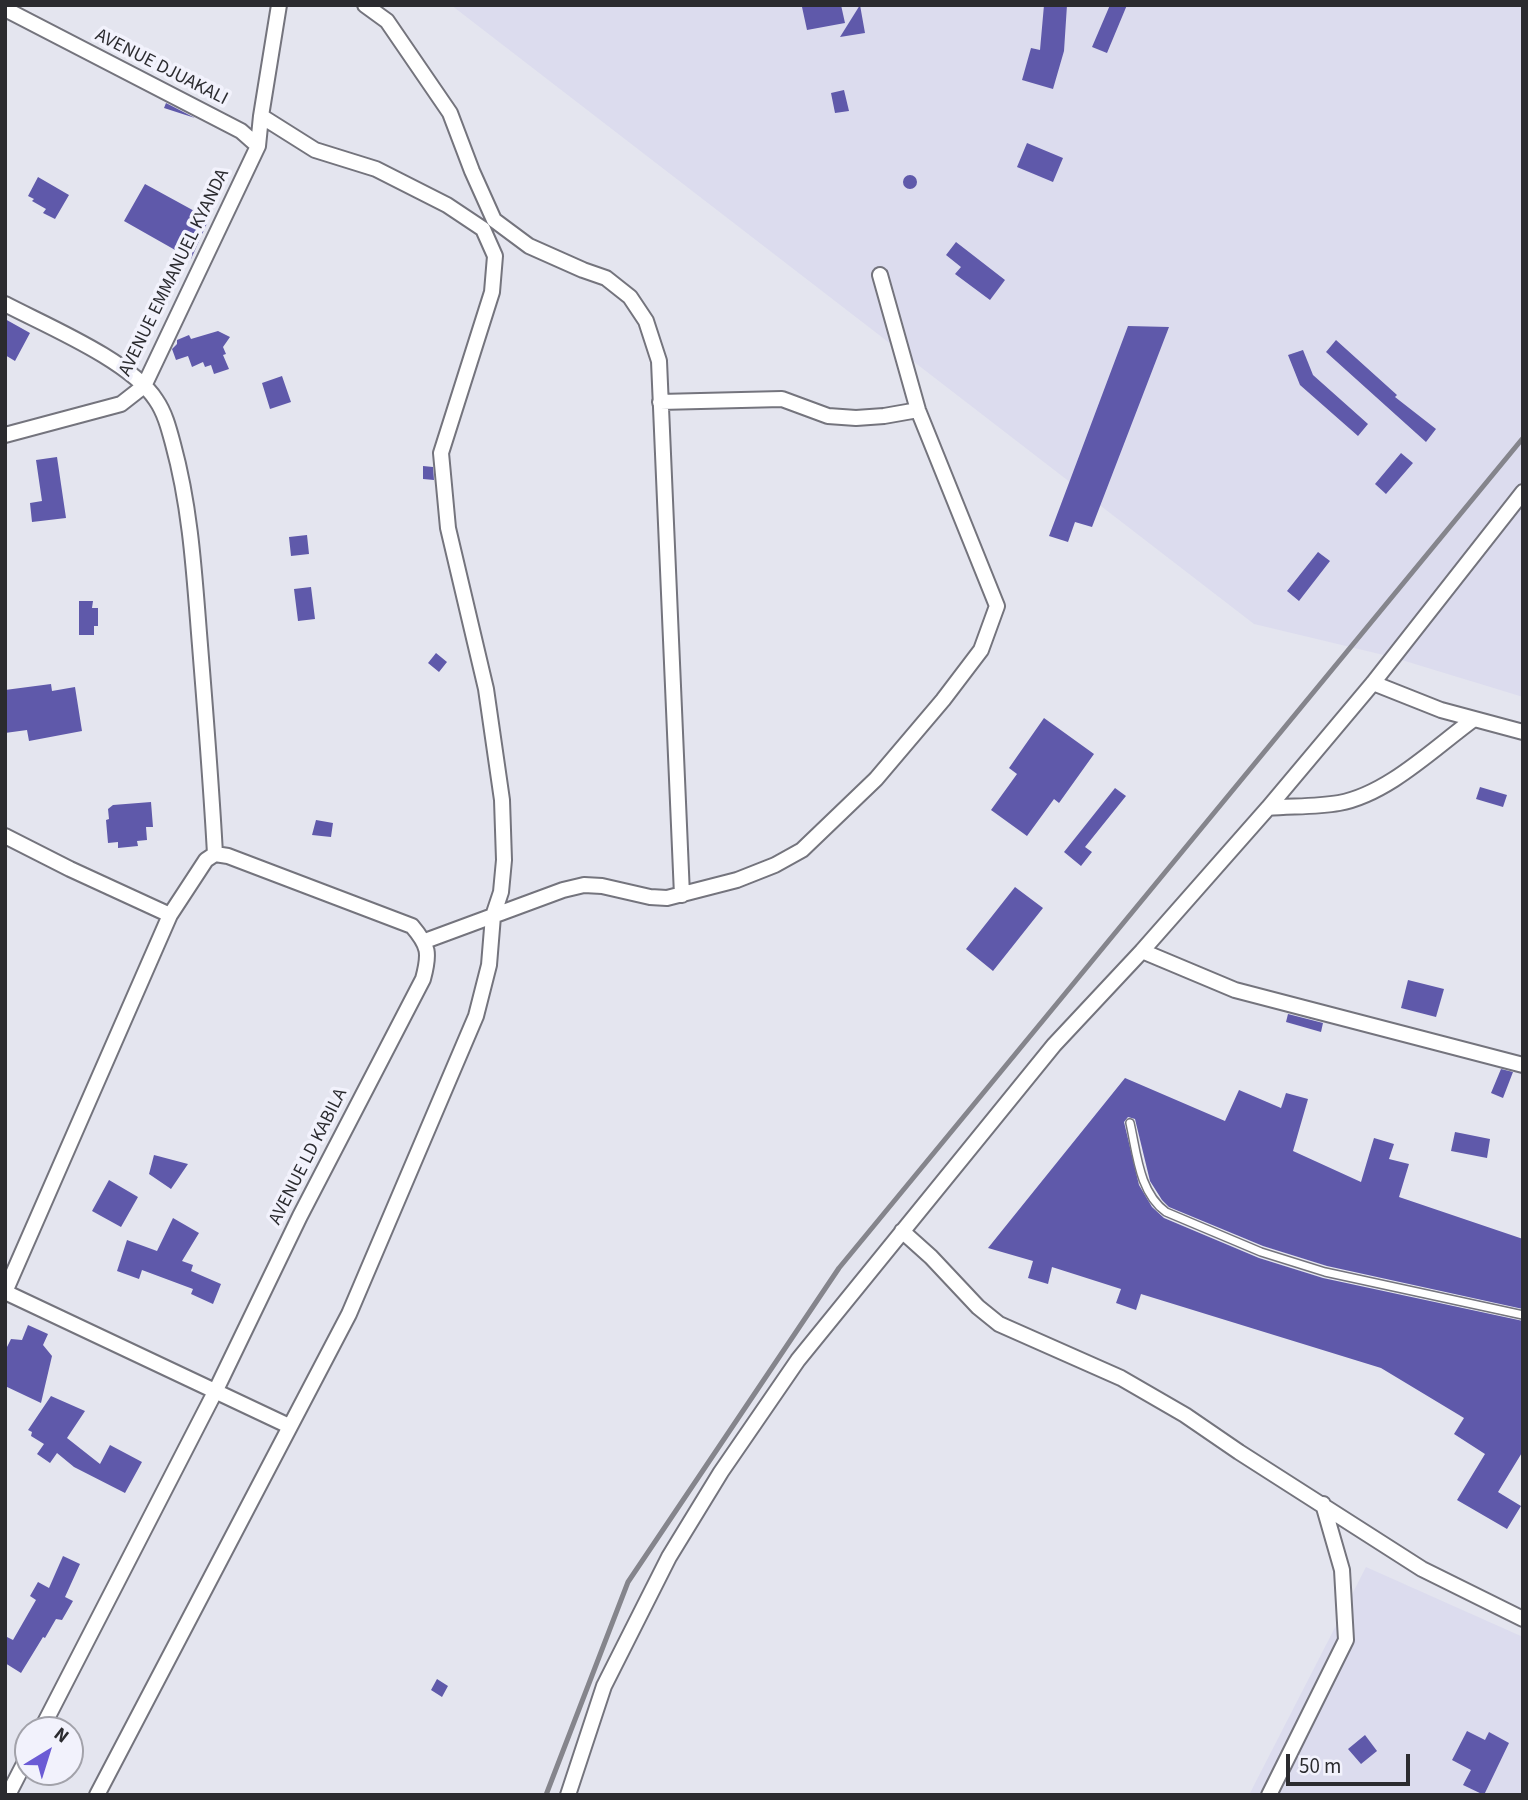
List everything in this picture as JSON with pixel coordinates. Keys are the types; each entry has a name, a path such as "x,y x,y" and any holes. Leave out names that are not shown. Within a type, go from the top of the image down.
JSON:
{"street":[{"name":"AVENUE EMMANUEL KYANDA","path":"5,435 121,404 145,386 258,146 279,5"},
{"path":"97,1795 349,1314 476,1016 489,965 493,916 501,892 504,860 502,800 486,689 449,528 441,453 492,292 495,256 489,224 450,113 387,21 365,5"},
{"name":"AVENUE DJUAKALI","path":"5,9 241,131 258,146"},
{"path":"261,116 315,150 376,169 529,246 606,278 630,298 646,321 659,361 682,895"},
{"path":"289,1426 5,1292 170,915 200,867 215,855 228,856 391,917 412,926 425,941 563,890 602,886 650,897 667,898 737,880 775,865 802,850 884,770 943,700 981,650 998,606 918,410 880,275"},
{"path":"5,304 103,356 145,386 167,421 183,481 192,550 215,855"},
{"path":"660,402 782,399 828,416 856,418 918,410"},
{"path":"568,1795 604,1686 670,1557 722,1472 798,1360 1054,1045 1142,951 1373,683 1523,492"},
{"path":"1373,683 1441,710 1523,732"},
{"path":"1268,808 1340,802 1373,790 1406,771 1474,719"},
{"path":"5,835 70,869 170,915"},
{"name":"AVENUE LD KABILA","path":"48,1716 216,1390 300,1216 423,979 429,958 425,941"},
{"path":"1142,951 1235,990 1523,1065"},
{"path":"902,1231 932,1257 978,1307 999,1324 1121,1378 1185,1415 1238,1452 1422,1569 1523,1619"},
{"path":"1269,1795 1346,1640 1342,1570 1323,1504"}],"lane":[{"path":"1130,1123 1147,1193 1155,1204 1166,1212 1261,1252 1325,1272 1523,1315"}],"shaded area":[{"path":"451,5 1523,5 1523,697 1392,657 1254,624"},
{"path":"1366,1567 1523,1637 1523,1795 1249,1795"}],"building":[{"path":"841,5 845,23 807,30 802,7"},
{"path":"860,5 865,33 840,37"},
{"path":"1044,5 1067,5 1064,51 1053,89 1022,80 1031,48 1040,50"},
{"path":"1110,5 1127,5 1107,53 1092,47"},
{"path":"844,90 849,111 835,113 831,93"},
{"path":"166,103 195,118 164,108"},
{"path":"1027,143 1063,158 1053,182 1017,167"},
{"path":"907,175 913,175 917,182 913,189 907,189 903,185 903,179"},
{"path":"38,177 69,195 55,219 43,213 46,209 28,196"},
{"path":"145,184 209,219 191,259 124,221"},
{"path":"956,242 1005,280 990,300 955,274 961,267 946,255"},
{"path":"5,319 30,333 15,361 5,355"},
{"path":"1128,326 1169,327 1092,527 1075,522 1068,542 1049,536"},
{"path":"218,331 230,337 223,347 226,354 223,355 229,369 214,374 211,365 205,367 203,362 192,367 188,356 176,360 172,349 177,340 189,335 191,339"},
{"path":"1336,340 1397,395 1395,397 1436,429 1426,442 1326,352"},
{"path":"1303,350 1313,375 1368,424 1358,436 1300,385 1288,355"},
{"path":"282,376 291,402 270,409 262,383"},
{"path":"1401,453 1413,463 1386,494 1375,484"},
{"path":"57,457 66,518 32,522 30,503 42,501 36,460"},
{"path":"423,466 433,467 434,480 423,479"},
{"path":"307,535 309,554 291,556 289,537"},
{"path":"1318,552 1330,561 1299,601 1287,591"},
{"path":"311,587 315,619 298,621 294,589"},
{"path":"79,601 93,601 92,608 98,608 98,626 94,626 94,635 79,635"},
{"path":"436,653 447,662 439,672 428,663"},
{"path":"51,684 52,691 75,687 82,731 29,741 27,730 5,733 5,690"},
{"path":"1044,718 1094,754 1059,803 1054,799 1027,836 991,810 1017,774 1009,768"},
{"path":"1480,787 1507,795 1503,807 1476,799"},
{"path":"1115,788 1126,796 1085,847 1092,852 1081,866 1064,852"},
{"path":"151,802 153,827 146,827 147,840 137,841 138,846 118,848 118,842 108,843 108,809 113,805"},
{"path":"316,820 333,823 331,837 312,835"},
{"path":"1015,887 1043,908 993,971 966,949"},
{"path":"1408,980 1444,989 1436,1017 1401,1008"},
{"path":"1288,1014 1323,1023 1321,1032 1286,1022"},
{"path":"1501,1069 1513,1072 1503,1098 1491,1093"},
{"path":"1125,1078 1225,1121 1239,1090 1281,1108 1286,1093 1308,1099 1293,1151 1361,1182 1374,1138 1394,1144 1389,1159 1409,1164 1399,1197 1523,1239 1523,1309 1327,1266 1263,1246 1169,1207 1150,1181 1135,1119 1128,1117 1124,1122 1139,1185 1152,1207 1164,1218 1259,1258 1323,1278 1523,1321 1523,1451 1498,1492 1521,1506 1507,1529 1457,1500 1485,1454 1454,1434 1464,1418 1381,1368 1141,1294 1136,1310 1116,1303 1121,1289 1052,1267 1048,1284 1028,1278 1033,1261 988,1248"},
{"path":"1455,1132 1490,1139 1487,1158 1451,1151"},
{"path":"154,1155 188,1164 171,1189 149,1174"},
{"path":"109,1180 138,1197 121,1227 92,1211"},
{"path":"173,1218 199,1233 182,1261 193,1265 191,1271 221,1284 213,1304 191,1294 193,1289 142,1270 139,1279 117,1271 127,1240 157,1251"},
{"path":"28,1325 48,1334 43,1345 52,1356 41,1403 5,1386 5,1351 11,1339 22,1340"},
{"path":"51,1396 85,1411 67,1438 100,1464 110,1445 142,1462 125,1493 74,1467 57,1453 50,1463 37,1454 44,1444 31,1436 32,1432 28,1430"},
{"path":"63,1556 80,1564 65,1597 73,1601 62,1620 56,1619 45,1638 43,1637 21,1673 5,1663 5,1636 13,1640 36,1600 30,1596 38,1582 49,1588"},
{"path":"437,1679 448,1686 442,1697 431,1690"},
{"path":"1467,1731 1485,1740 1489,1732 1509,1743 1484,1795 1463,1785 1471,1770 1452,1760"},
{"path":"1365,1735 1377,1751 1361,1764 1348,1749"}],"railway":[{"path":"546,1795 628,1582 839,1268 1523,438"}]}
